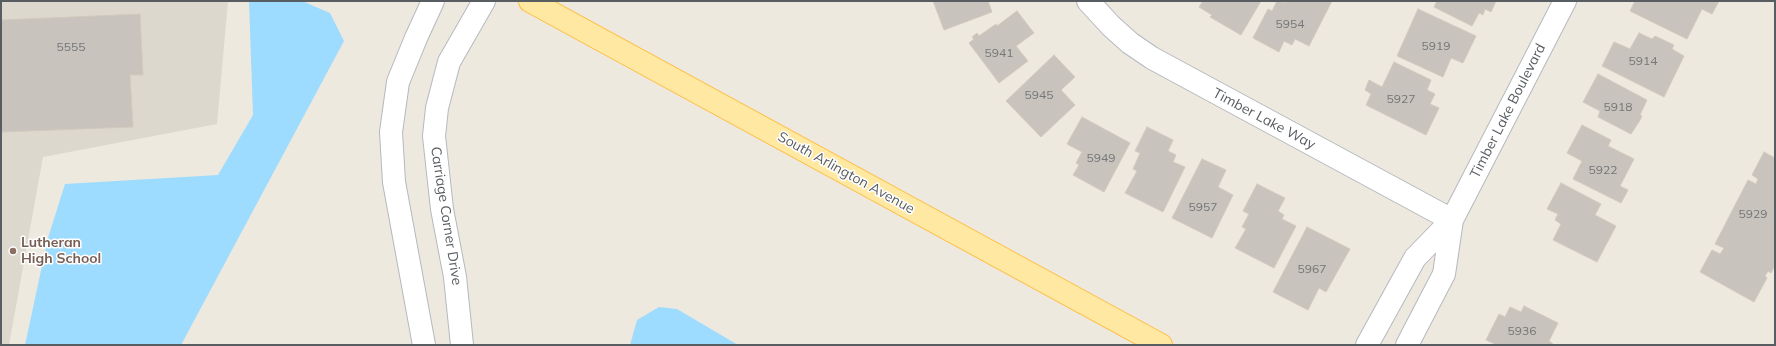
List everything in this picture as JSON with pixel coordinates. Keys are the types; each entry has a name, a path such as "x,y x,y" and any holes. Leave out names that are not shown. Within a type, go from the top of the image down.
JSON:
{"main road":[{"name":"South Arlington Avenue","path":"530,1 1161,345"}],"street":[{"path":"424,345 394,182 391,132 398,82 433,1"},
{"name":"Carriage Corner Drive","path":"462,345 455,277 442,209 434,136 437,108 449,62 484,1"},
{"name":"Timber Lake Way","path":"1088,1 1111,26 1130,43 1152,58 1452,220"},
{"name":"Timber Lake Boulevard","path":"1367,345 1415,258 1452,220 1565,1"},
{"name":"Timber Lake Boulevard","path":"1407,345 1444,274 1452,220"}],"shaded area":[{"name":"Lutheran High School","path":"1,1 228,1 217,124 43,157 9,345 1,345"}],"water":[{"path":"249,1 302,1 330,13 344,41 181,345 25,345 48,238 65,184 218,175 253,115"},
{"path":"659,307 677,309 738,345 630,345 637,320"}],"building":[{"path":"933,1 988,1 992,12 944,30"},
{"path":"1203,1 1261,1 1241,35 1210,17 1212,15 1199,7"},
{"path":"1277,1 1286,3 1287,1 1332,1 1309,46 1295,39 1292,45 1284,41 1279,52 1253,38 1268,9 1272,11"},
{"path":"1437,1 1496,1 1491,12 1485,9 1483,15 1479,13 1472,26 1434,7"},
{"path":"1635,1 1719,1 1712,14 1702,9 1687,39 1630,11"},
{"path":"1418,9 1476,36 1463,63 1451,58 1443,77 1397,56"},
{"path":"1017,11 1034,33 1016,46 1028,61 999,83 969,43 974,39 972,37 977,33 979,36 996,24 997,26"},
{"path":"140,14 143,75 130,75 133,127 1,132 1,20"},
{"path":"1639,33 1652,39 1655,36 1674,45 1672,49 1684,56 1664,97 1602,66 1614,42 1630,49"},
{"path":"1054,55 1075,77 1061,90 1075,105 1041,137 1006,101"},
{"path":"1394,62 1431,80 1427,90 1435,94 1430,104 1439,108 1426,135 1366,105 1371,94 1365,90 1369,80 1382,87"},
{"path":"1598,74 1647,100 1640,115 1642,116 1631,134 1598,117 1600,111 1583,102"},
{"path":"1082,117 1130,143 1104,192 1073,175 1079,165 1076,163 1082,152 1067,144"},
{"path":"1582,125 1611,140 1608,146 1634,159 1620,186 1628,190 1621,203 1573,179 1582,161 1567,153"},
{"path":"1147,127 1173,140 1168,151 1176,155 1173,162 1185,167 1163,212 1125,193 1137,171 1133,169 1140,153 1135,151"},
{"path":"1764,152 1775,158 1775,265 1771,273 1768,271 1765,276 1767,278 1754,302 1700,272 1712,250 1720,254 1724,248 1715,244 1748,180 1756,184 1758,179 1752,175"},
{"path":"1202,159 1226,170 1218,187 1233,195 1212,238 1172,218"},
{"path":"1561,183 1601,204 1595,215 1616,226 1597,262 1553,240 1561,224 1555,220 1558,214 1547,209"},
{"path":"1257,184 1285,198 1278,211 1284,215 1282,219 1296,226 1274,268 1235,248 1246,229 1242,227 1249,214 1243,211"},
{"path":"1307,227 1350,249 1326,292 1319,288 1308,310 1273,292"},
{"path":"1524,306 1558,323 1549,341 1553,344 1552,345 1497,345 1486,340 1499,314 1505,317 1510,307 1521,312"}],"place":[{"name":"Lutheran High School","path":"13,251"}]}
